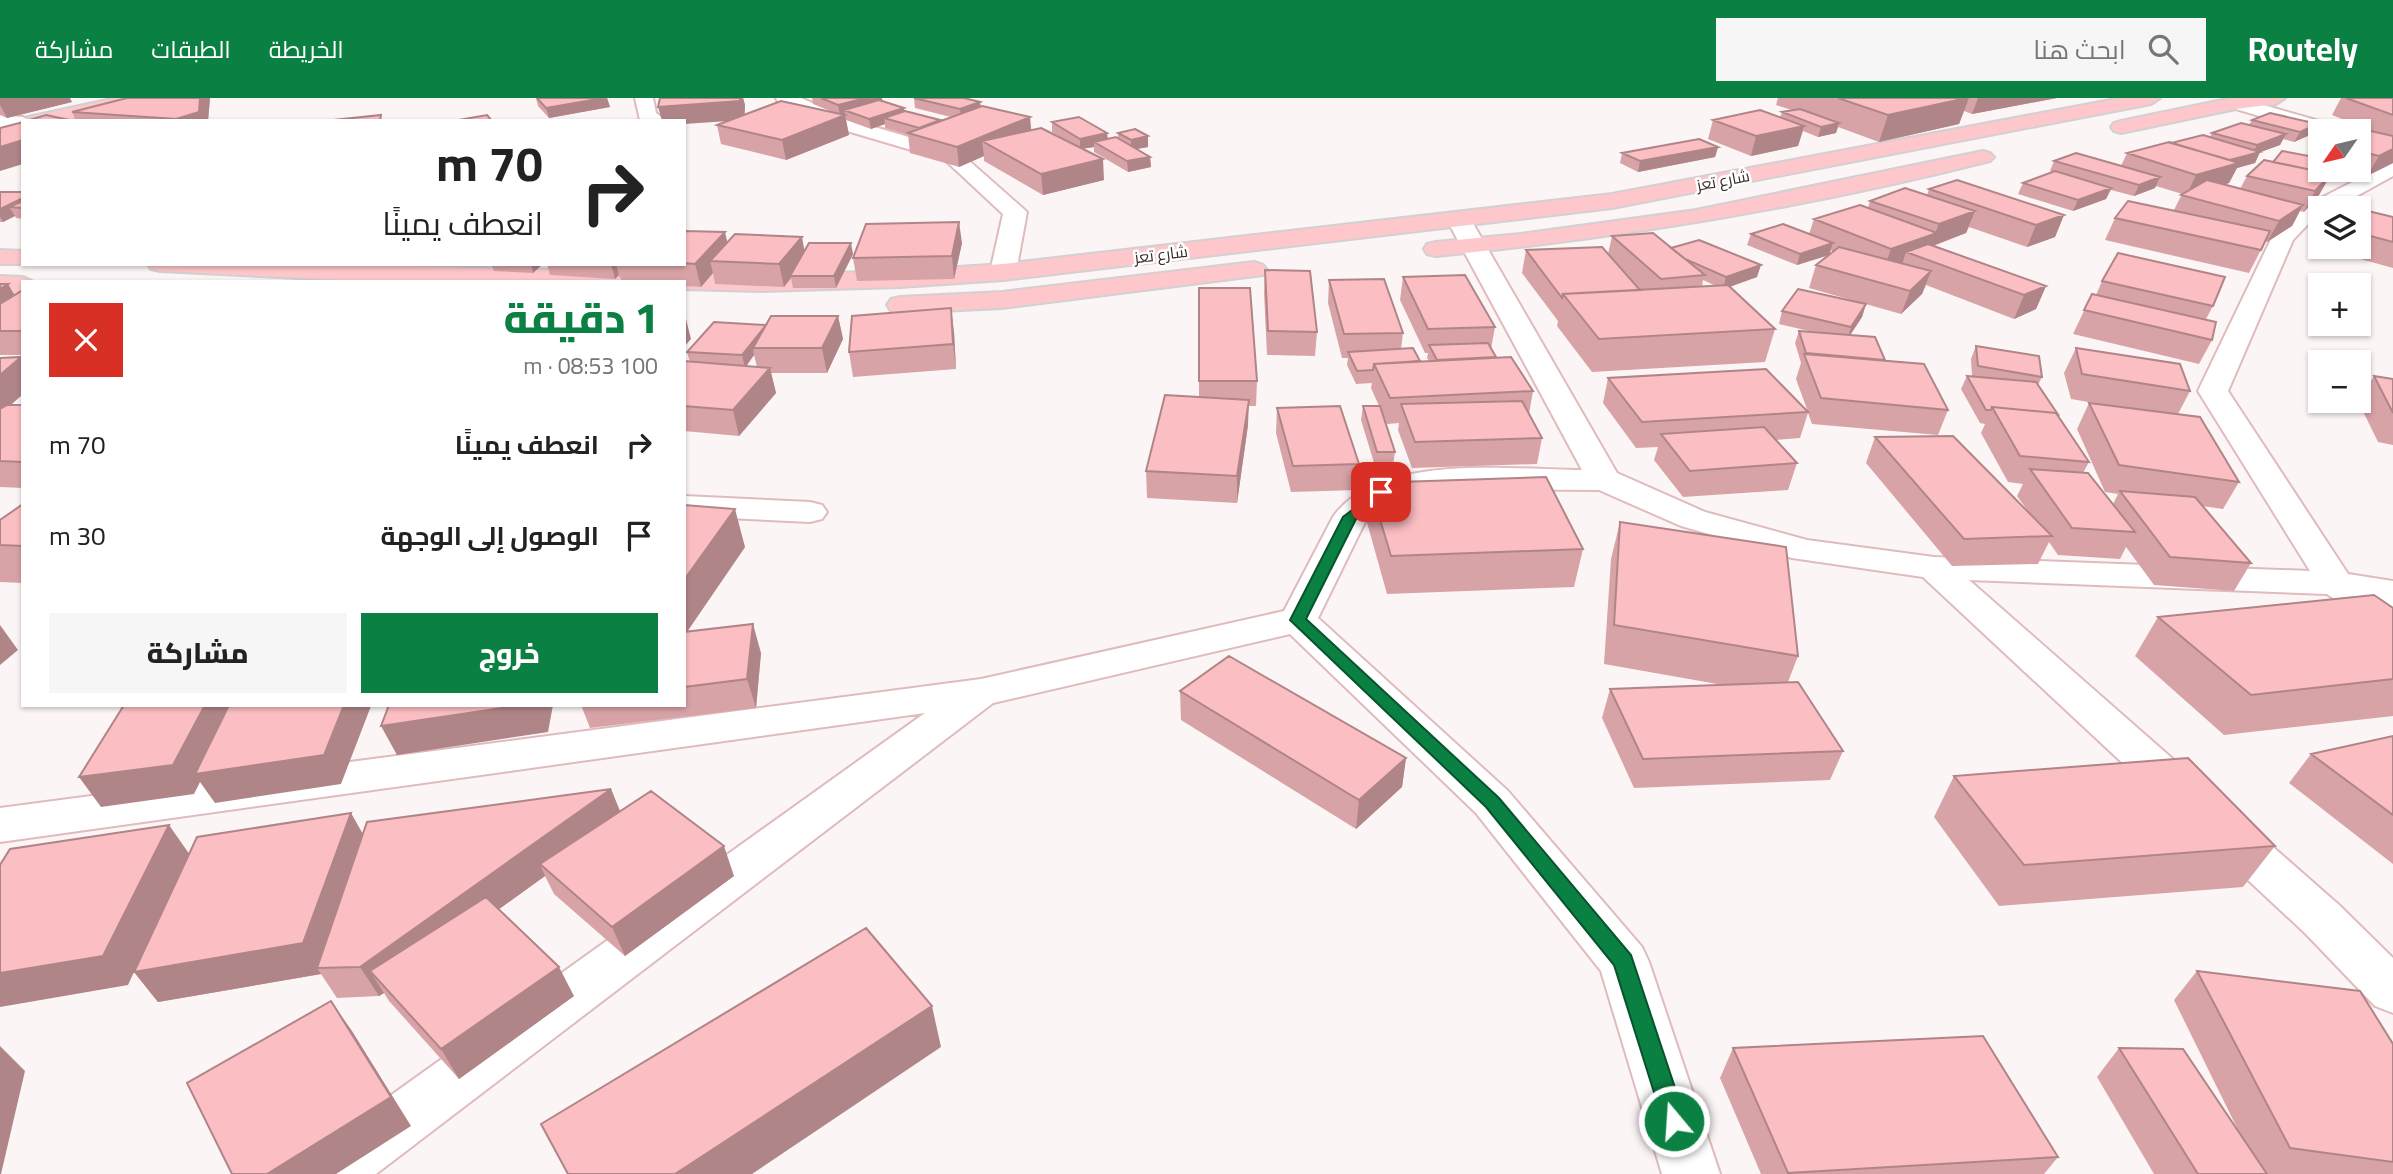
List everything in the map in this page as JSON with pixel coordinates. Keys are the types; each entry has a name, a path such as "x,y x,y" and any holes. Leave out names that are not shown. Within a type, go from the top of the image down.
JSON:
{"main road":[{"path":"40,119 111,98"},
{"path":"43,119 143,98"},
{"name":"شارع تعز","path":"686,281 760,283 900,279 1466,232 1612,201 2151,98"},
{"path":"2101,132 2236,103 2276,98"},
{"path":"0,130 21,124"},
{"name":"شارع تعز","path":"1417,251 1466,232 1520,241 1696,217 2007,152"},
{"path":"0,257 21,258"},
{"name":"شارع تعز","path":"202,266 370,274 630,280"},
{"name":"شارع تعز","path":"877,306 1002,300 1279,267"},
{"path":"0,284 21,285"}],"street":[{"path":"644,98 647,116 653,119"},
{"path":"2236,103 2308,124"},
{"path":"779,106 810,109 844,124 952,156 1015,212 1003,272"},
{"path":"0,121 21,123"},
{"path":"2347,196 2393,167"},
{"path":"2308,221 2282,238 2213,391 2336,583 2393,621"},
{"path":"1466,232 1604,480"},
{"path":"1298,620 1350,517 1381,492 1428,479 1604,480 1693,519 1805,550 1934,568 2336,583 2393,592"},
{"path":"686,506 810,512"},
{"path":"1934,568 2322,919 2393,991"},
{"path":"0,825 981,692 1298,620"},
{"path":"1298,620 1492,802 1624,961 1691,1174"},
{"path":"330,1174 981,692"}],"building":[{"path":"127,98 200,98 199,112 176,119 72,112"},
{"path":"537,98 604,98 546,108"},
{"path":"660,98 740,98 740,101 658,107"},
{"path":"821,98 866,98 838,105"},
{"path":"914,98 964,98 980,102 960,109"},
{"path":"1838,98 1967,98 1888,115"},
{"path":"2346,98 2393,98 2393,115"},
{"path":"879,100 904,108 869,119 844,110"},
{"path":"781,101 845,115 782,140 717,125"},
{"path":"982,106 1030,117 957,147 908,133"},
{"path":"1800,109 1839,123 1821,127 1782,112"},
{"path":"1760,110 1804,126 1756,136 1713,120"},
{"path":"905,111 940,120 919,128 884,118"},
{"path":"2270,113 2308,122 2308,128 2300,132 2252,120"},
{"path":"46,115 65,119 33,119"},
{"path":"381,115 380,119 343,119"},
{"path":"487,115 490,119 464,119"},
{"path":"1079,117 1107,133 1080,139 1052,122"},
{"path":"21,123 21,141 0,147 0,128"},
{"path":"2241,123 2286,134 2257,145 2212,133"},
{"path":"1041,128 1103,159 1041,174 982,141"},
{"path":"1135,129 1148,136 1131,140 1118,133"},
{"path":"2371,131 2393,136 2393,149 2379,156 2371,154"},
{"path":"2203,135 2260,152 2230,160 2171,143"},
{"path":"1116,137 1150,157 1127,161 1094,142"},
{"path":"1699,139 1718,147 1640,161 1622,153"},
{"path":"2169,142 2239,163 2196,175 2127,153"},
{"path":"2282,151 2308,156 2308,169 2273,162"},
{"path":"2076,153 2160,177 2139,185 2054,161"},
{"path":"2264,160 2308,169 2308,182 2323,182 2315,191 2247,176"},
{"path":"2055,171 2111,188 2078,200 2023,183"},
{"path":"1957,180 2064,215 2036,225 1929,189"},
{"path":"2207,180 2303,205 2279,221 2181,195"},
{"path":"1905,188 1975,211 1939,224 1870,201"},
{"path":"0,192 21,192 21,199 0,209"},
{"path":"2128,201 2270,231 2261,250 2115,218"},
{"path":"21,202 21,208 9,207"},
{"path":"1860,205 1937,233 1891,249 1814,219"},
{"path":"2371,212 2393,217 2393,242 2371,236"},
{"path":"959,222 952,256 853,258 866,224"},
{"path":"1783,224 1833,243 1800,254 1751,234"},
{"path":"686,231 725,232 695,264 686,263"},
{"path":"1653,233 1705,275 1661,279 1612,236"},
{"path":"735,234 802,237 779,264 710,261"},
{"path":"1699,240 1761,265 1726,277 1685,259 1671,248"},
{"path":"809,243 851,243 834,276 790,276"},
{"path":"1928,244 2046,286 2024,295 1906,252"},
{"path":"1602,247 1640,290 1563,294 1562,298 1526,250"},
{"path":"1839,247 1931,271 1910,291 1816,265"},
{"path":"2118,253 2225,277 2213,306 2102,281"},
{"path":"1265,270 1310,271 1317,332 1268,331"},
{"path":"1465,275 1495,327 1428,329 1403,277"},
{"path":"1384,279 1403,333 1344,334 1329,280"},
{"path":"1728,285 1775,329 1599,339 1563,294"},
{"path":"1199,288 1250,288 1257,381 1199,381"},
{"path":"1798,289 1866,304 1851,327 1782,311"},
{"path":"21,291 21,331 0,331 0,304"},
{"path":"2092,294 2216,322 2212,340 2084,310"},
{"path":"951,308 953,344 849,352 852,316"},
{"path":"771,316 838,316 822,348 753,348"},
{"path":"714,322 766,325 742,355 687,352"},
{"path":"1799,331 1875,337 1885,360 1806,353"},
{"path":"1488,343 1496,357 1437,360 1429,345"},
{"path":"1976,346 2039,356 2042,377 1978,366"},
{"path":"1413,348 1420,361 1374,364 1373,370 1357,371 1348,352"},
{"path":"2076,348 2180,364 2190,391 2082,374"},
{"path":"1804,354 1924,364 1948,410 1821,398"},
{"path":"21,357 0,375 0,358"},
{"path":"1511,357 1533,391 1390,398 1374,364"},
{"path":"686,361 770,368 733,410 686,406"},
{"path":"1766,369 1808,412 1642,422 1608,378"},
{"path":"1967,376 2036,382 2059,416 2056,413 1992,407 1991,410 1986,410"},
{"path":"2374,376 2393,379 2393,413"},
{"path":"1165,395 1249,400 1237,476 1146,471"},
{"path":"1522,401 1542,438 1415,442 1401,404"},
{"path":"2089,403 2200,417 2239,482 2119,465"},
{"path":"7,405 21,405 21,462 0,461 0,409"},
{"path":"1340,406 1359,464 1293,466 1277,408"},
{"path":"1363,406 1380,406 1395,452 1377,452"},
{"path":"1992,407 2056,413 2089,462 2020,456"},
{"path":"1764,427 1797,463 1690,471 1661,434"},
{"path":"1953,436 2052,536 1964,539 1875,437"},
{"path":"2030,469 2088,473 2135,532 2072,528"},
{"path":"1546,477 1583,549 1391,556 1369,483"},
{"path":"2120,491 2195,497 2251,563 2170,557"},
{"path":"21,505 21,546 0,545 0,520"},
{"path":"686,505 735,509 686,577"},
{"path":"1620,522 1786,547 1798,656 1614,625"},
{"path":"2374,595 2393,608 2393,679 2251,695 2158,617"},
{"path":"753,624 747,679 686,687 686,632"},
{"path":"1229,656 1406,758 1359,800 1180,691"},
{"path":"1798,682 1843,751 1643,759 1610,689"},
{"path":"123,707 204,707 173,765 79,777"},
{"path":"228,707 343,707 324,755 195,774"},
{"path":"388,707 509,707 381,726"},
{"path":"2393,736 2393,815 2311,754"},
{"path":"2188,758 2275,846 2024,865 1954,776"},
{"path":"611,789 360,967 317,968 367,822"},
{"path":"651,791 724,846 612,927 540,864"},
{"path":"351,813 303,943 134,972 197,837"},
{"path":"169,825 103,956 0,973 0,865 10,849"},
{"path":"486,897 559,967 441,1049 370,971"},
{"path":"866,928 932,1006 675,1174 568,1174 541,1124"},
{"path":"2197,971 2360,991 2393,1044 2393,1162 2290,1148"},
{"path":"331,1001 391,1097 267,1174 232,1174 187,1083"},
{"path":"1983,1036 2058,1157 1788,1173 1733,1048"},
{"path":"2119,1048 2183,1049 2267,1174 2198,1174"}],"route":[{"path":"1381,492 1350,517 1298,620 1492,802 1624,961 1674,1121"}]}
